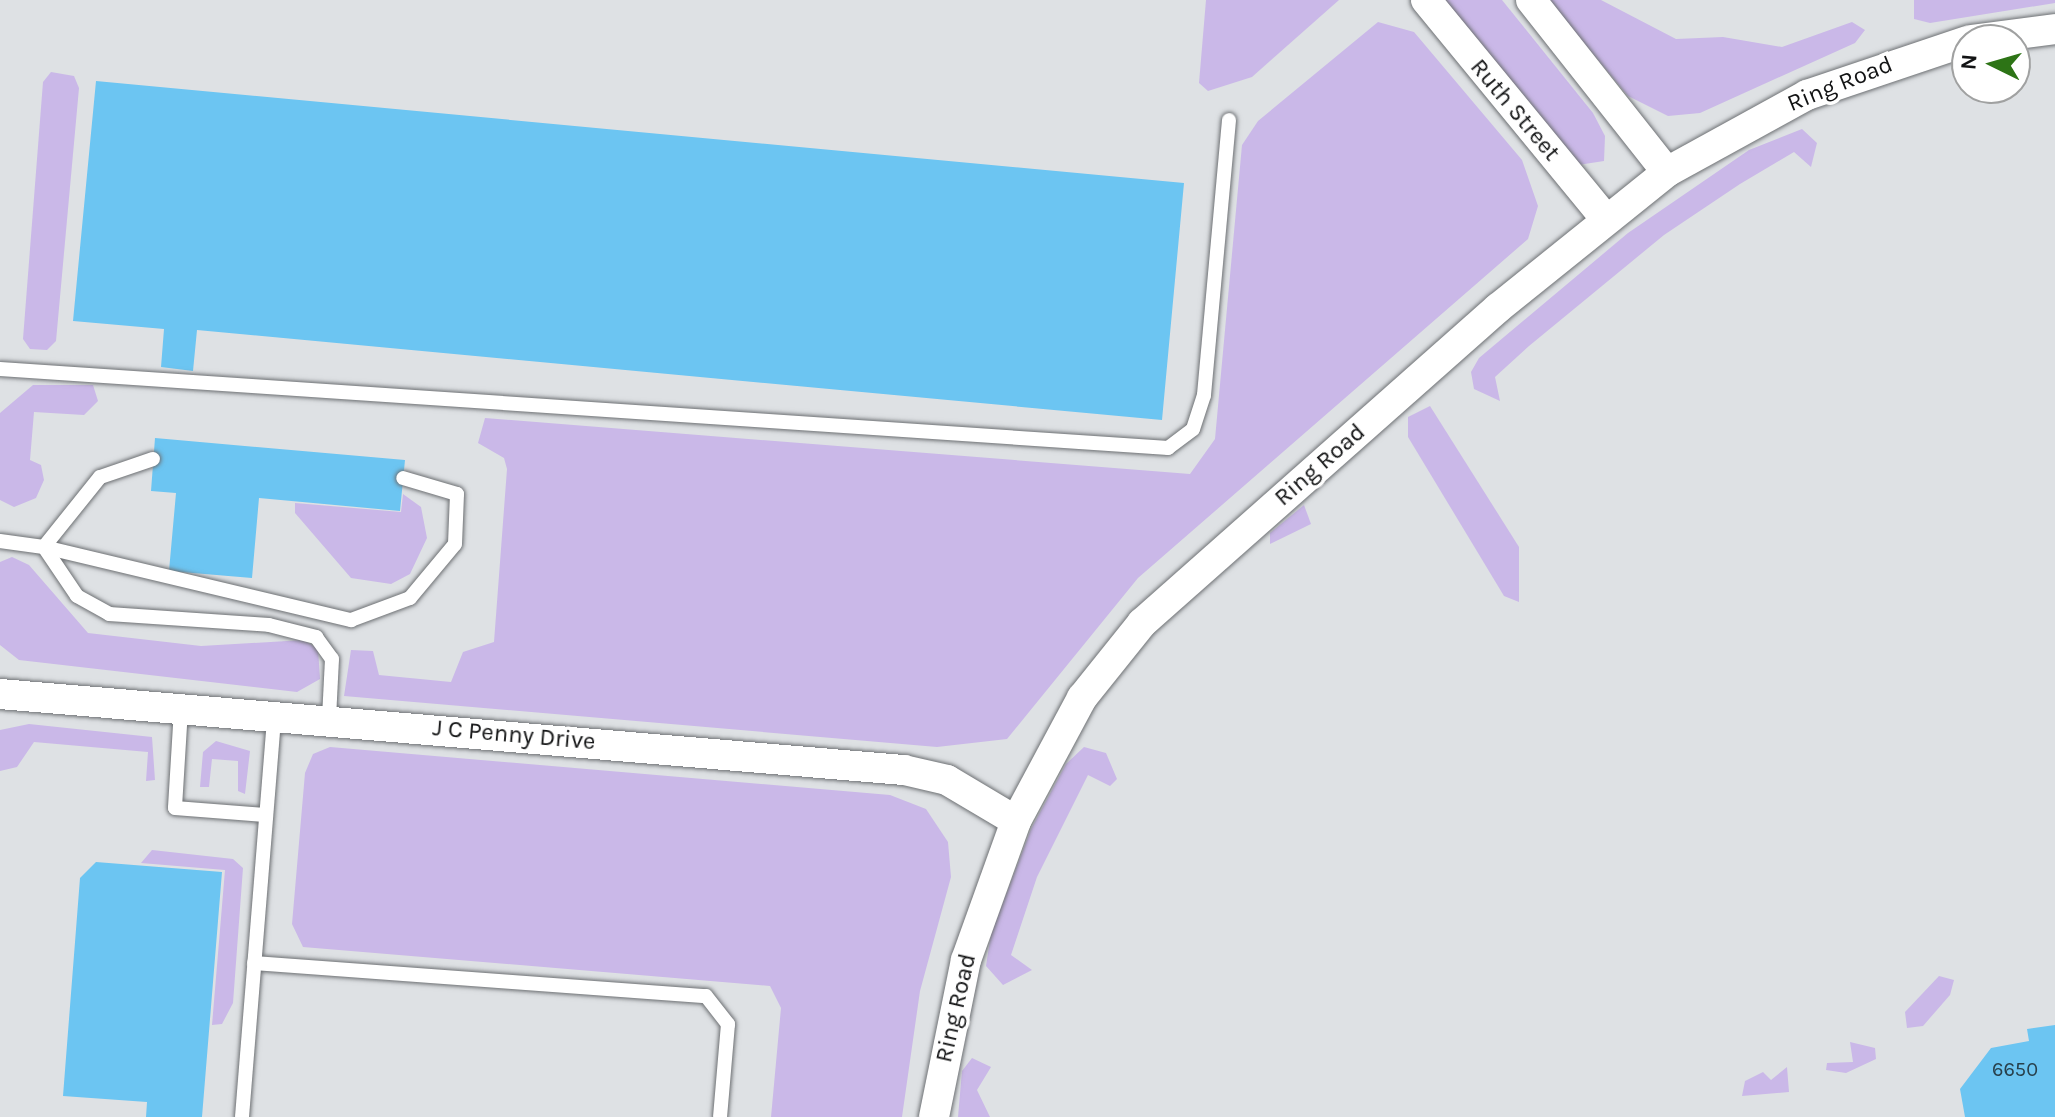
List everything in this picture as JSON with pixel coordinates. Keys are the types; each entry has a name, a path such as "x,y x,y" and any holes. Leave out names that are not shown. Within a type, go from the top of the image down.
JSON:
{"street":[{"name":"Ruth Street","path":"1426,0 1605,218"},
{"path":"1531,0 1667,172"},
{"name":"Ring Road","path":"2031,32 2055,29"},
{"name":"Ring Road","path":"934,1117 966,960 1016,821 1082,698 1158,607 1605,218 1667,172 1807,95 1951,46"},
{"name":"J C Penny Drive","path":"0,694 329,719 904,770 947,780 1016,821"}],"lane":[{"path":"0,369 1168,448 1193,429 1204,395 1229,120"},
{"path":"44,547 100,477 153,459"},
{"path":"0,541 44,547 332,617 371,617 427,582 460,527 457,494 403,478"},
{"path":"44,547 77,596 109,614 288,627 316,637 332,659 329,719"},
{"path":"181,709 175,808 265,815"},
{"path":"242,1117 274,715"},
{"path":"254,963 706,996 728,1024 720,1117"}],"shaded area":[{"path":"1206,0 1339,0 1252,77 1208,91 1199,83"},
{"path":"1440,0 1502,0 1593,113 1605,136 1604,161 1578,165"},
{"path":"1548,0 1601,0 1676,39 1723,37 1782,47 1852,22 1865,30 1855,43 1700,113 1668,116 1628,96"},
{"path":"1914,0 2055,0 2055,3 1930,23 1914,19"},
{"path":"1378,22 1414,32 1522,160 1538,206 1528,239 1138,578 1007,739 937,747 344,696 351,650 373,651 379,675 451,682 463,652 494,642 507,469 504,458 478,443 485,418 1190,474 1215,439 1242,145 1258,121"},
{"path":"51,72 74,76 79,88 56,341 47,350 30,349 23,339 43,82"},
{"path":"1802,129 1817,143 1811,167 1794,152 1740,184 1664,235 1529,346 1495,377 1500,401 1474,389 1471,372 1479,358 1628,233 1749,150"},
{"path":"33,385 93,385 98,401 84,415 34,412 30,460 41,465 44,480 36,498 14,507 0,500 0,413"},
{"path":"1430,406 1519,547 1519,602 1504,596 1408,437 1408,417"},
{"path":"403,494 421,507 427,538 410,574 391,584 351,578 295,513 295,503 401,512"},
{"path":"1304,505 1311,524 1270,544 1270,533"},
{"path":"12,557 29,565 88,633 201,646 304,640 318,649 320,679 297,692 19,660 0,645 0,562"},
{"path":"29,724 152,737 155,780 146,781 148,752 34,742 17,767 0,771 0,730"},
{"path":"216,741 250,751 245,794 238,791 238,761 212,759 209,787 200,787 203,752"},
{"path":"330,747 890,795 926,809 948,842 951,877 920,991 902,1117 771,1117 781,1008 770,986 303,947 292,924 305,773 313,754"},
{"path":"1084,747 1106,753 1117,779 1110,786 1088,775 1037,877 1011,955 1032,970 1003,985 986,966 991,934 1031,829 1066,764"},
{"path":"152,850 233,859 243,868 233,1003 222,1024 212,1025 225,870 141,863"},
{"path":"1939,976 1954,980 1950,995 1923,1026 1907,1028 1905,1012"},
{"path":"1850,1042 1875,1048 1876,1059 1846,1073 1826,1070 1827,1063 1853,1062"},
{"path":"972,1058 991,1067 977,1090 990,1117 958,1117 962,1071"},
{"path":"1787,1067 1789,1092 1742,1096 1745,1081 1763,1072 1771,1080"}],"building":[{"path":"96,81 1184,183 1162,420 197,330 193,371 161,367 164,329 73,321"},
{"path":"155,438 405,460 400,511 259,498 252,578 169,571 176,493 151,491"},
{"path":"96,862 222,872 202,1117 146,1117 147,1102 63,1096 80,878"},
{"path":"2055,1025 2055,1117 1965,1117 1960,1089 1991,1048 2029,1041 2027,1029"}]}
